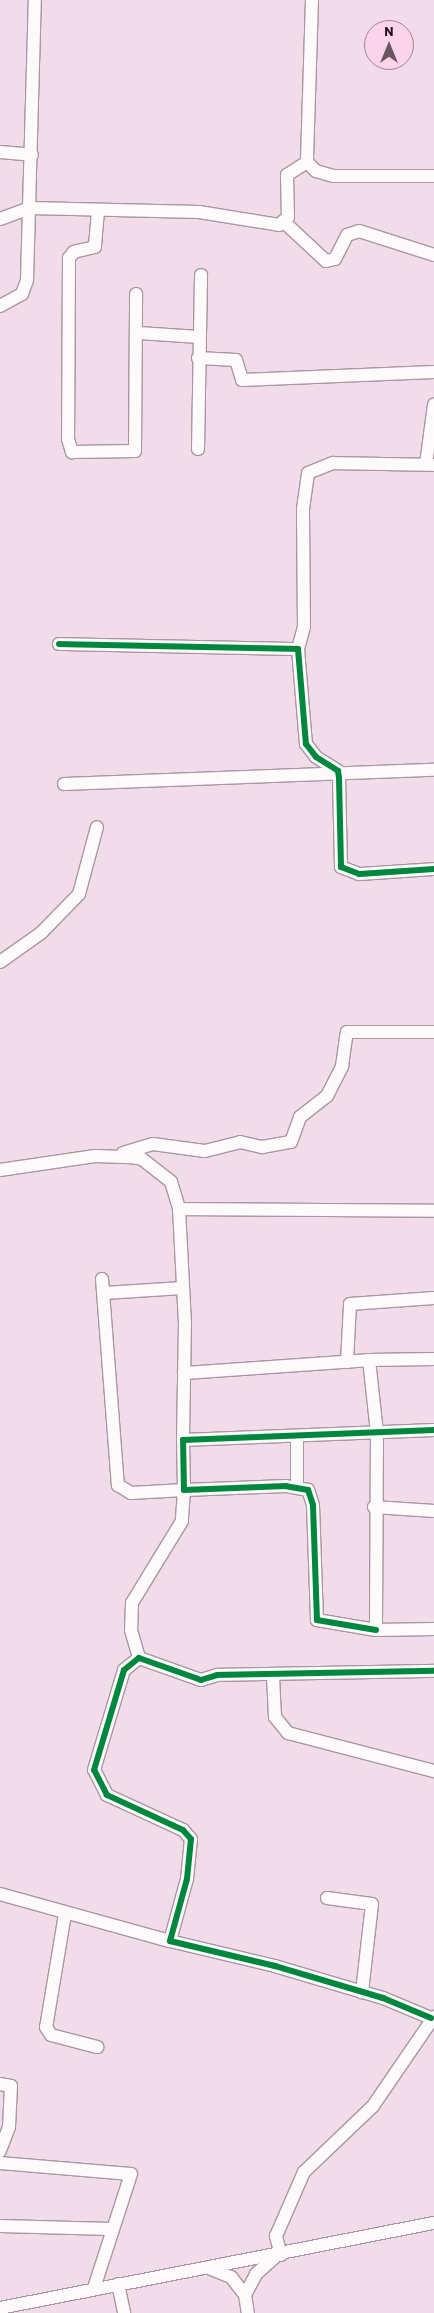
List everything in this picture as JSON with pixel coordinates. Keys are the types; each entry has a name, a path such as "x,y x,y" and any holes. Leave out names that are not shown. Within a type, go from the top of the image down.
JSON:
{"street":[{"path":"0,306 12,303 25,288 31,208 35,0"},
{"path":"312,0 307,162 316,171 333,176 434,176"},
{"path":"0,152 32,155"},
{"path":"284,222 289,212 287,174 307,162"},
{"path":"0,219 31,208 199,212 263,225 284,222"},
{"path":"98,211 95,247 74,252 69,258 68,439 72,452 135,451 139,333 136,294"},
{"path":"284,222 326,261 335,259 347,235 359,231 434,255"},
{"path":"198,450 198,358 201,275"},
{"path":"139,333 199,337"},
{"path":"198,358 236,360 242,380 434,372"},
{"path":"338,771 316,758 306,744 298,649 304,627 303,508 308,473 333,463 430,464 434,405"},
{"path":"59,644 298,649"},
{"path":"64,784 338,771 434,770"},
{"path":"338,771 340,867 359,874 434,869"},
{"path":"0,962 41,933 79,894 97,827"},
{"path":"114,1156 153,1144 205,1150 240,1142 262,1147 291,1142 300,1117 322,1102 342,1066 346,1032 434,1032"},
{"path":"0,1170 22,1164 114,1156 137,1158 162,1173 174,1187 178,1209 183,1288 184,1490 182,1521 132,1603 131,1630 139,1658"},
{"path":"178,1209 434,1211"},
{"path":"102,1279 120,1490 297,1487 308,1490 312,1505 317,1620 376,1630 434,1629"},
{"path":"104,1293 183,1288"},
{"path":"347,1362 350,1304 434,1298"},
{"path":"184,1373 370,1360 434,1359"},
{"path":"370,1360 377,1432 374,1507 376,1630"},
{"path":"183,1440 434,1430"},
{"path":"297,1436 297,1487"},
{"path":"374,1507 434,1511"},
{"path":"139,1658 201,1680 217,1675 273,1676 434,1671"},
{"path":"139,1658 124,1670 94,1770 108,1795 175,1826 191,1839 187,1879 170,1941"},
{"path":"273,1676 275,1717 288,1733 434,1772"},
{"path":"0,1894 65,1914 362,1992 432,2018 373,2106 304,2172 276,2236 278,2256"},
{"path":"327,1898 372,1904 362,1992"},
{"path":"65,1914 46,2027 51,2035 97,2047"},
{"path":"0,2084 11,2086 9,2127 0,2151"},
{"path":"0,2163 131,2174 111,2229 94,2288"},
{"path":"0,2308 94,2288 278,2256 434,2223"},
{"path":"0,2226 111,2229"},
{"path":"245,2294 256,2274 278,2256"},
{"path":"210,2269 231,2276 245,2294 248,2313"},
{"path":"118,2284 124,2313"}],"cycle path":[{"path":"59,644 298,649 306,744 316,757 338,771 341,867 359,874 434,869"},
{"path":"376,1630 317,1620 313,1505 308,1490 286,1486 184,1490 183,1440 434,1430"},
{"path":"431,2018 383,1998 275,1966 170,1941 187,1879 191,1839 183,1830 107,1795 94,1770 124,1670 139,1658 201,1680 217,1675 434,1671"}]}
